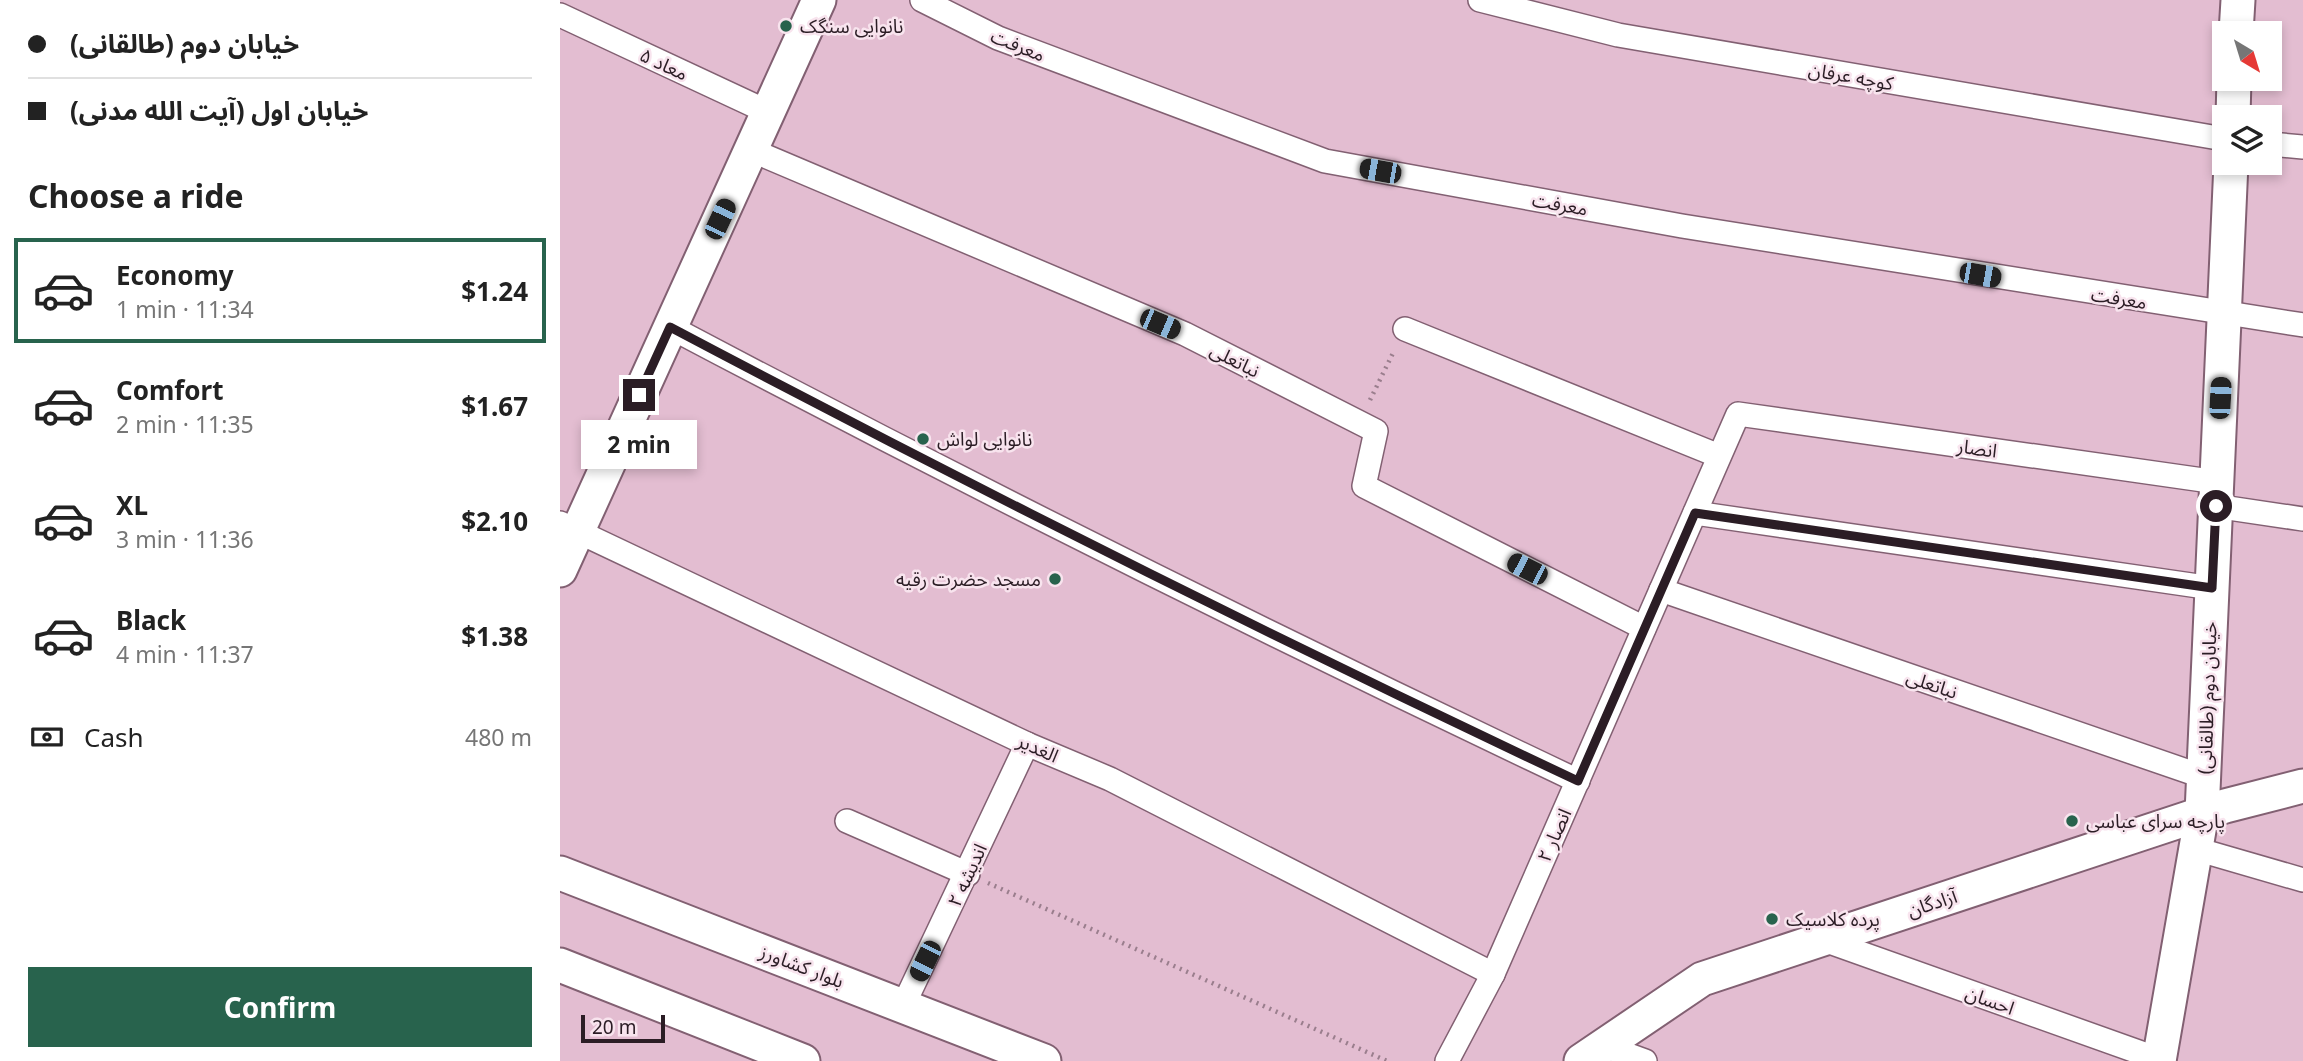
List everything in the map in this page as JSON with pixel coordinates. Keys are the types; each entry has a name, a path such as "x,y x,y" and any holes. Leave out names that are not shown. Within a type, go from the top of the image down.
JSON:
{"street":[{"path":"560,570 569,527 670,327 819,0"},
{"name":"معرفت","path":"922,0 998,38 1325,161 1682,226 2303,326"},
{"name":"کوچه عرفان","path":"1480,0 1618,35 2212,137"},
{"path":"2237,21 2238,0"},
{"name":"معاد ۵","path":"560,15 768,112"},
{"path":"2282,145 2303,147"},
{"name":"نباتعلی","path":"751,150 1185,334 1359,422"},
{"name":"خیابان دوم (طالقانی)","path":"2160,1061 2202,813 2230,175"},
{"path":"670,327 863,429 1300,649 1578,781"},
{"path":"1405,329 1720,456"},
{"name":"انصار","path":"1738,414 2216,494 2303,519"},
{"name":"انصار ۲","path":"1447,1061 1493,974 1738,414"},
{"path":"1359,422 1376,431 1364,486 1644,628"},
{"path":"1695,513 2212,588"},
{"name":"الغدیر","path":"569,527 1027,744 1110,779 1493,974"},
{"name":"نباتعلی","path":"1661,590 2204,777"},
{"name":"اندیشه ۲","path":"904,1004 968,874 1027,744"},
{"name":"آزادگان","path":"1593,1053 1702,979 2202,813 2303,786"},
{"path":"846,821 968,874"},
{"path":"2196,849 2303,880"},
{"name":"بلوار کشاورز","path":"560,873 904,1004 1044,1061"},
{"name":"احسان","path":"1821,939 2160,1061"},
{"path":"561,969 781,1057"},
{"path":"1593,1053 1645,1061"}],"path":[{"path":"1359,422 1405,329"},
{"path":"968,874 1387,1061"}],"place":[{"name":"نانوایی سنگک","path":"786,26"},
{"name":"نانوایی لواش","path":"923,439"},
{"name":"مسجد حضرت رقیه","path":"1055,579"},
{"name":"پارچه سرای عباسی","path":"2072,821"},
{"name":"پرده کلاسیک","path":"1772,919"}],"route":[{"path":"639,395 670,327 863,429 1312,655 1578,781 1695,513 2212,588 2216,506"}]}
